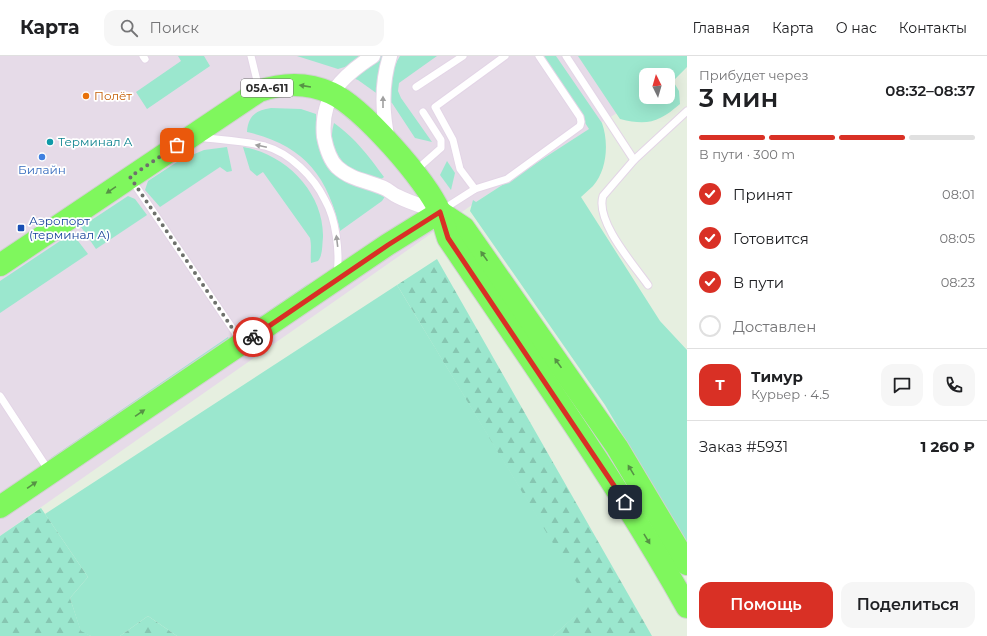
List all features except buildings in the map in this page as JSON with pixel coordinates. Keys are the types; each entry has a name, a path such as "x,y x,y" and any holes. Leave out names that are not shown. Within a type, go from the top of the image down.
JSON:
{"main road":[{"name":"05А-611","path":"0,265 189,136 259,91 273,87 298,85 321,89 332,93 352,108 388,141 414,172 440,212 448,238 602,465 687,607"},
{"name":"05А-611","path":"440,212 464,228 617,447 687,564"},
{"path":"0,507 336,280 440,212"}],"street":[{"path":"373,56 352,69 332,93 325,112 324,135 330,155 336,166 355,179 385,188 397,196 415,204 440,212"},
{"path":"388,141 383,101 384,78 390,56"}],"lane":[{"path":"251,56 259,91"},
{"path":"416,87 462,56"},
{"path":"475,189 460,168 453,140 435,107 505,56"},
{"path":"440,212 475,189 506,179 580,126 580,117 538,56"},
{"path":"566,56 634,160"},
{"path":"648,285 609,230 601,208 602,196 634,160 687,111"},
{"path":"414,172 441,148 441,140 423,112"},
{"path":"189,136 266,147 290,159 310,177 326,200 336,234 338,263 336,280"},
{"path":"130,177 243,344"},
{"path":"0,396 50,473"}],"shaded area":[{"path":"0,56 687,56 687,67 675,72 675,68 639,68 639,100 590,129 479,200 0,536"}],"green space":[{"path":"178,56 204,56 210,66 147,109 136,92 181,61"},
{"path":"297,56 362,56 348,66 338,69"},
{"path":"380,56 385,56 379,95 358,80 350,77"},
{"path":"400,56 437,56 399,83 398,91 401,98 432,142 415,138 392,103 389,102 393,72"},
{"path":"542,56 556,56 602,123 606,139 604,164 598,180 581,197 660,321 687,350 687,544 605,405 470,211 473,200 476,202 589,129"},
{"path":"578,56 687,56 687,67 675,79 675,68 639,68 639,104 675,104 675,84 679,91 680,104 659,119 646,122 620,119"},
{"path":"271,108 301,109 316,114 316,134 319,146 347,182 386,195 382,201 340,231 335,211 328,194 320,178 310,165 298,154 283,145 247,132 249,121 254,114 261,110"},
{"path":"334,123 361,147 384,177 380,180 360,174 343,162 333,145 332,135"},
{"path":"227,147 232,171 227,172 220,167 160,207 145,190 148,181 180,160 204,150"},
{"path":"243,147 259,151 274,158 300,178 309,191 317,205 322,221 322,247 321,256 318,261 311,263 310,238 263,172 257,176 250,170"},
{"path":"447,161 455,173 451,190 440,175"},
{"path":"128,196 135,199 147,215 96,249 81,227"},
{"path":"72,233 88,254 0,313 0,281"},
{"path":"437,259 652,636 553,636 589,603 397,285"},
{"path":"308,284 306,287 244,331 242,329"},
{"path":"397,285 590,603 553,636 177,636 148,616 120,636 91,636 81,632 70,598 88,577 45,514"},
{"path":"228,337 230,340 54,462 51,458"},
{"path":"41,508 88,577 70,598 81,631 91,636 0,636 0,536"},
{"path":"148,616 177,636 120,636"}],"way so far":[{"path":"177,145 130,177 243,344 253,337"}],"place":[{"name":"Полёт","path":"86,96"},
{"name":"Терминал А","path":"50,142"},
{"name":"Билайн","path":"42,157"},
{"name":"Аэропорт (терминал А)","path":"21,228"}],"route":[{"path":"253,337 388,245 440,212 448,238 598,459 625,502"}]}
